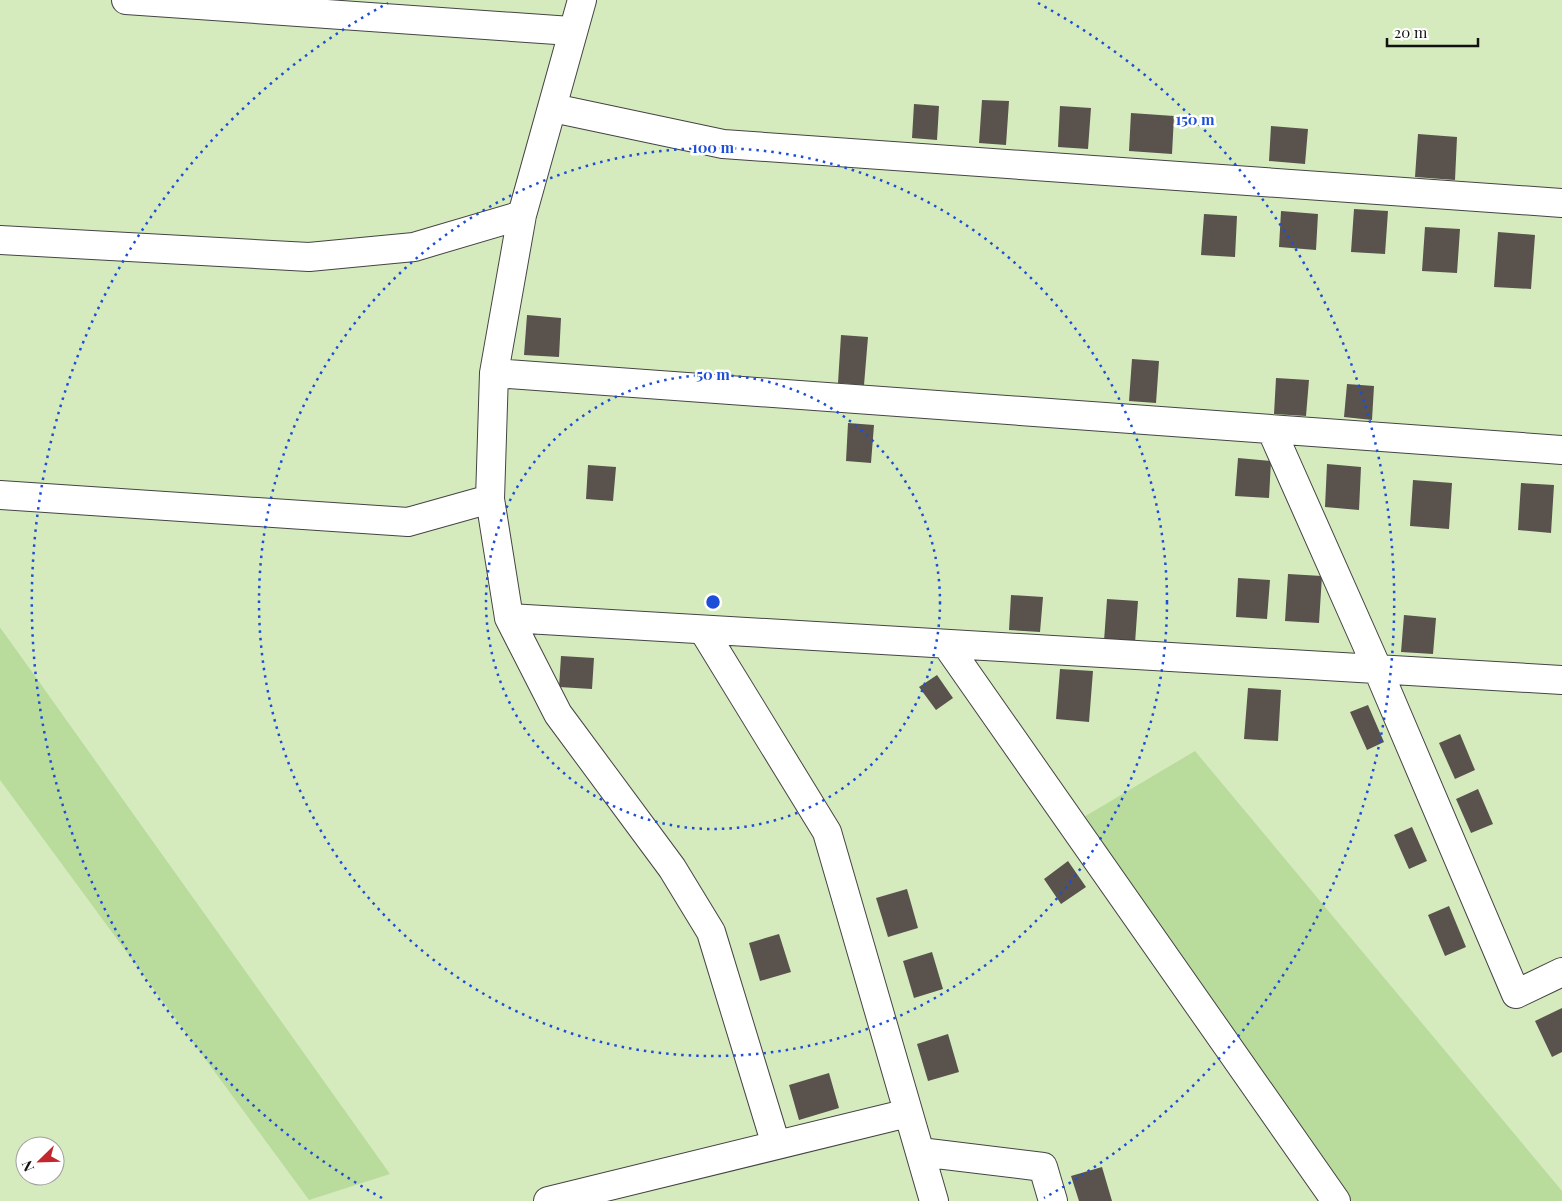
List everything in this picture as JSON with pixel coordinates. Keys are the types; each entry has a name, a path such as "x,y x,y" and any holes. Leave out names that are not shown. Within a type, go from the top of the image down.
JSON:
{"lane":[{"path":"126,0 571,31"},
{"path":"582,0 571,31 553,108 522,215 494,373 490,498 509,618 558,714 672,868 711,932 776,1145"},
{"path":"553,108 723,144 1562,203"},
{"path":"0,240 309,257 414,247 522,215"},
{"path":"494,373 1562,450"},
{"path":"1271,429 1378,670 1516,994 1562,972"},
{"path":"0,495 408,522 490,498"},
{"path":"509,618 1562,680"},
{"path":"703,630 826,832 934,1201"},
{"path":"946,644 1336,1201"},
{"path":"548,1201 908,1113"},
{"path":"920,1152 1043,1167 1053,1201"}],"green space":[{"path":"0,0 1562,0 1562,1201 0,1201 0,629 212,924 0,627"},
{"path":"0,627 390,1174 309,1200 0,780"},
{"path":"1195,751 1562,1191 1562,1201 1336,1201 1072,824"}],"building":[{"path":"982,100 1009,101 1006,145 979,143"},
{"path":"914,104 939,106 937,140 912,138"},
{"path":"1060,106 1091,108 1088,149 1058,147"},
{"path":"1131,113 1174,116 1172,154 1129,151"},
{"path":"1271,126 1308,129 1305,164 1269,161"},
{"path":"1418,134 1457,137 1455,180 1415,177"},
{"path":"1354,209 1388,211 1385,254 1351,252"},
{"path":"1281,211 1318,214 1316,250 1279,247"},
{"path":"1204,214 1237,216 1235,257 1201,255"},
{"path":"1425,227 1460,229 1457,273 1422,271"},
{"path":"1498,232 1535,235 1531,289 1494,287"},
{"path":"527,315 561,318 559,357 524,355"},
{"path":"841,335 868,337 864,385 838,383"},
{"path":"1132,359 1159,361 1156,403 1129,401"},
{"path":"1276,378 1309,380 1306,416 1274,414"},
{"path":"1347,384 1374,386 1372,420 1344,417"},
{"path":"848,423 874,425 871,463 846,461"},
{"path":"1238,458 1271,461 1269,498 1235,496"},
{"path":"1327,464 1361,467 1359,510 1325,507"},
{"path":"588,465 616,467 613,501 586,499"},
{"path":"1413,480 1452,483 1449,529 1410,526"},
{"path":"1521,483 1554,485 1551,533 1518,530"},
{"path":"1288,574 1322,576 1319,623 1285,621"},
{"path":"1238,578 1270,580 1267,619 1236,617"},
{"path":"1011,595 1043,597 1040,632 1009,630"},
{"path":"1107,599 1138,601 1135,643 1104,641"},
{"path":"1404,615 1436,618 1433,654 1401,652"},
{"path":"561,656 594,658 592,689 559,687"},
{"path":"1060,669 1093,671 1089,722 1056,719"},
{"path":"937,675 953,698 936,710 919,687"},
{"path":"1248,688 1281,690 1278,741 1244,739"},
{"path":"1368,705 1384,742 1367,750 1350,712"},
{"path":"1460,734 1475,770 1455,779 1439,743"},
{"path":"1478,789 1493,824 1471,833 1456,799"},
{"path":"1412,827 1427,861 1409,869 1394,835"},
{"path":"1068,861 1086,887 1061,904 1044,879"},
{"path":"907,889 918,928 888,937 876,898"},
{"path":"1449,906 1466,947 1445,956 1428,915"},
{"path":"779,934 791,972 760,981 749,943"},
{"path":"932,952 943,989 914,998 903,961"},
{"path":"1562,1008 1562,1052 1552,1057 1535,1021"},
{"path":"948,1034 959,1072 928,1081 917,1044"},
{"path":"829,1073 839,1108 799,1120 789,1085"},
{"path":"1102,1167 1112,1201 1079,1201 1071,1176"}]}
